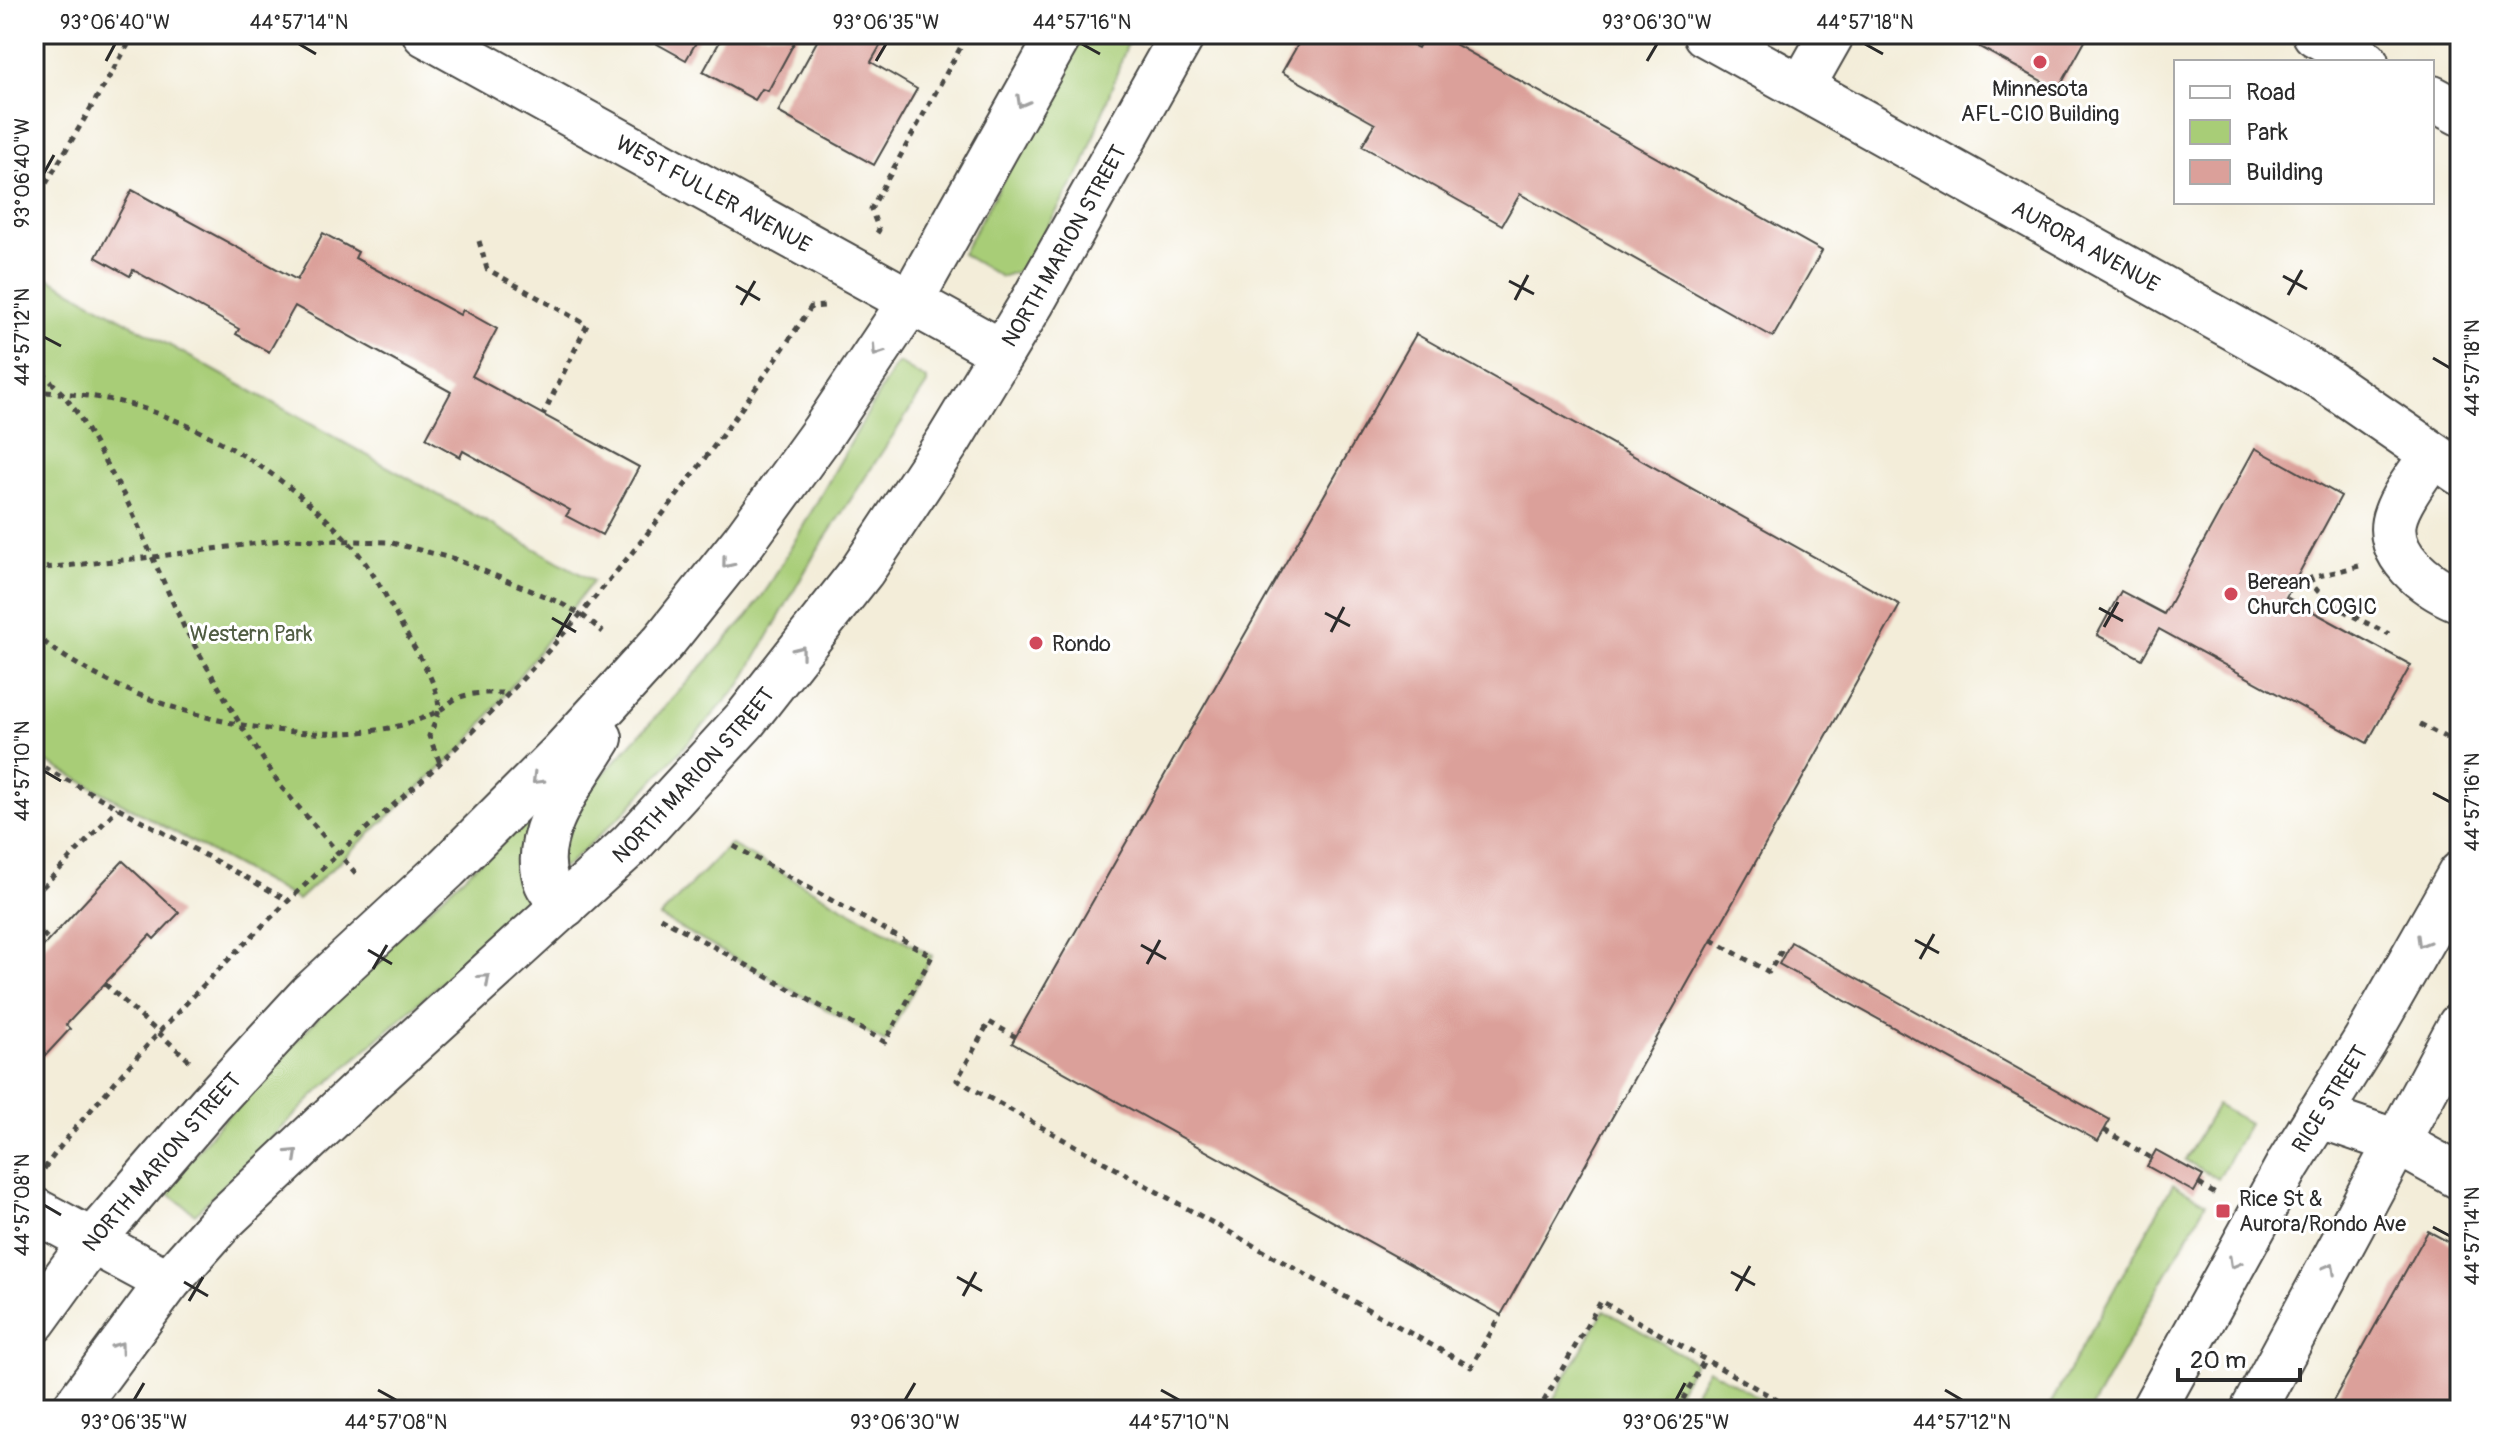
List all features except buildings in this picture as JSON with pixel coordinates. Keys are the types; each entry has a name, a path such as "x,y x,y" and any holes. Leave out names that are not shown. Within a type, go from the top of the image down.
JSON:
{"main road":[{"name":"WEST FULLER AVENUE","path":"425,34 1002,352"},
{"name":"NORTH MARION STREET","path":"34,1321 92,1241 222,1091 310,995 447,868 562,753 646,661 744,541 823,432 910,302 1060,34"},
{"name":"NORTH MARION STREET","path":"73,1410 168,1282 223,1220 631,844 745,720 862,571 949,440 1183,34"},
{"name":"AURORA AVENUE","path":"1705,34 2281,354 2324,379 2446,464"},
{"path":"1802,87 1832,34"},
{"path":"2315,34 2362,60"},
{"path":"2434,99 2460,113"},
{"path":"2446,464 2396,514 2393,538 2406,562 2435,589 2460,600"},
{"path":"565,905 547,884 541,856 546,830 646,661"},
{"name":"RICE STREET","path":"2153,1410 2318,1115 2365,1041 2460,874"},
{"path":"2253,1410 2460,1025"},
{"path":"2318,1115 2397,1142 2460,1177"},
{"path":"37,1191 92,1241 168,1282"}],"path":[{"path":"37,1191 157,1033 289,901 440,763 510,693 581,614 676,499 755,392 811,307 824,306 879,230 871,209 968,34"},
{"path":"34,204 128,45"},
{"path":"479,241 487,269 587,325 543,415"},
{"path":"34,364 78,414 126,499 184,627 240,724 282,788 359,877"},
{"path":"34,391 102,398 140,409 219,441 318,512 347,539 388,600 433,684 439,711 429,736 440,763"},
{"path":"34,569 289,539 388,542 433,552 581,614 603,632"},
{"path":"2366,564 2311,578 2312,587 2323,598 2389,634"},
{"path":"34,634 95,675 145,700 240,724 321,735 390,728 439,711 459,697 510,693"},
{"path":"2420,724 2460,745"},
{"path":"34,762 289,901"},
{"path":"34,896 118,808"},
{"path":"660,917 885,1042 932,956 730,844"},
{"path":"34,925 49,940"},
{"path":"1712,940 1769,972 1782,950 1785,952"},
{"path":"105,984 222,1091"},
{"path":"1016,1037 989,1022 957,1080 1471,1367 1501,1315"},
{"path":"2104,1130 2151,1158"},
{"path":"2199,1184 2217,1195"},
{"path":"1544,1410 1540,1408 1601,1301 1795,1410"},
{"path":"1677,1410 1705,1359"}],"green space":[{"path":"1084,34 1131,34 1083,167 1027,261 1018,271 1001,277 962,254"},
{"name":"Western Park","path":"34,270 593,581 465,746 298,900 34,755"},
{"path":"899,363 927,380 927,384 816,552 741,684 626,811 562,867 559,851 586,793 748,616 769,586"},
{"path":"526,820 530,824 533,901 319,1091 195,1214 165,1191 217,1127 362,970"},
{"path":"730,844 932,956 885,1042 660,917"},
{"path":"2217,1105 2249,1123 2218,1179 2185,1160"},
{"path":"2173,1184 2206,1203 2090,1410 2047,1410"},
{"path":"1604,1310 1695,1362 1668,1410 1559,1410 1550,1405"},
{"path":"1708,1369 1782,1410 1684,1410"}],"place":[{"name":"Minnesota AFL-CIO Building","path":"2040,62"},
{"name":"Berean Church COGIC","path":"2231,594"},
{"name":"Rondo","path":"1036,643"},
{"name":"Rice St & Aurora/Rondo Ave","path":"2223,1211"}]}
